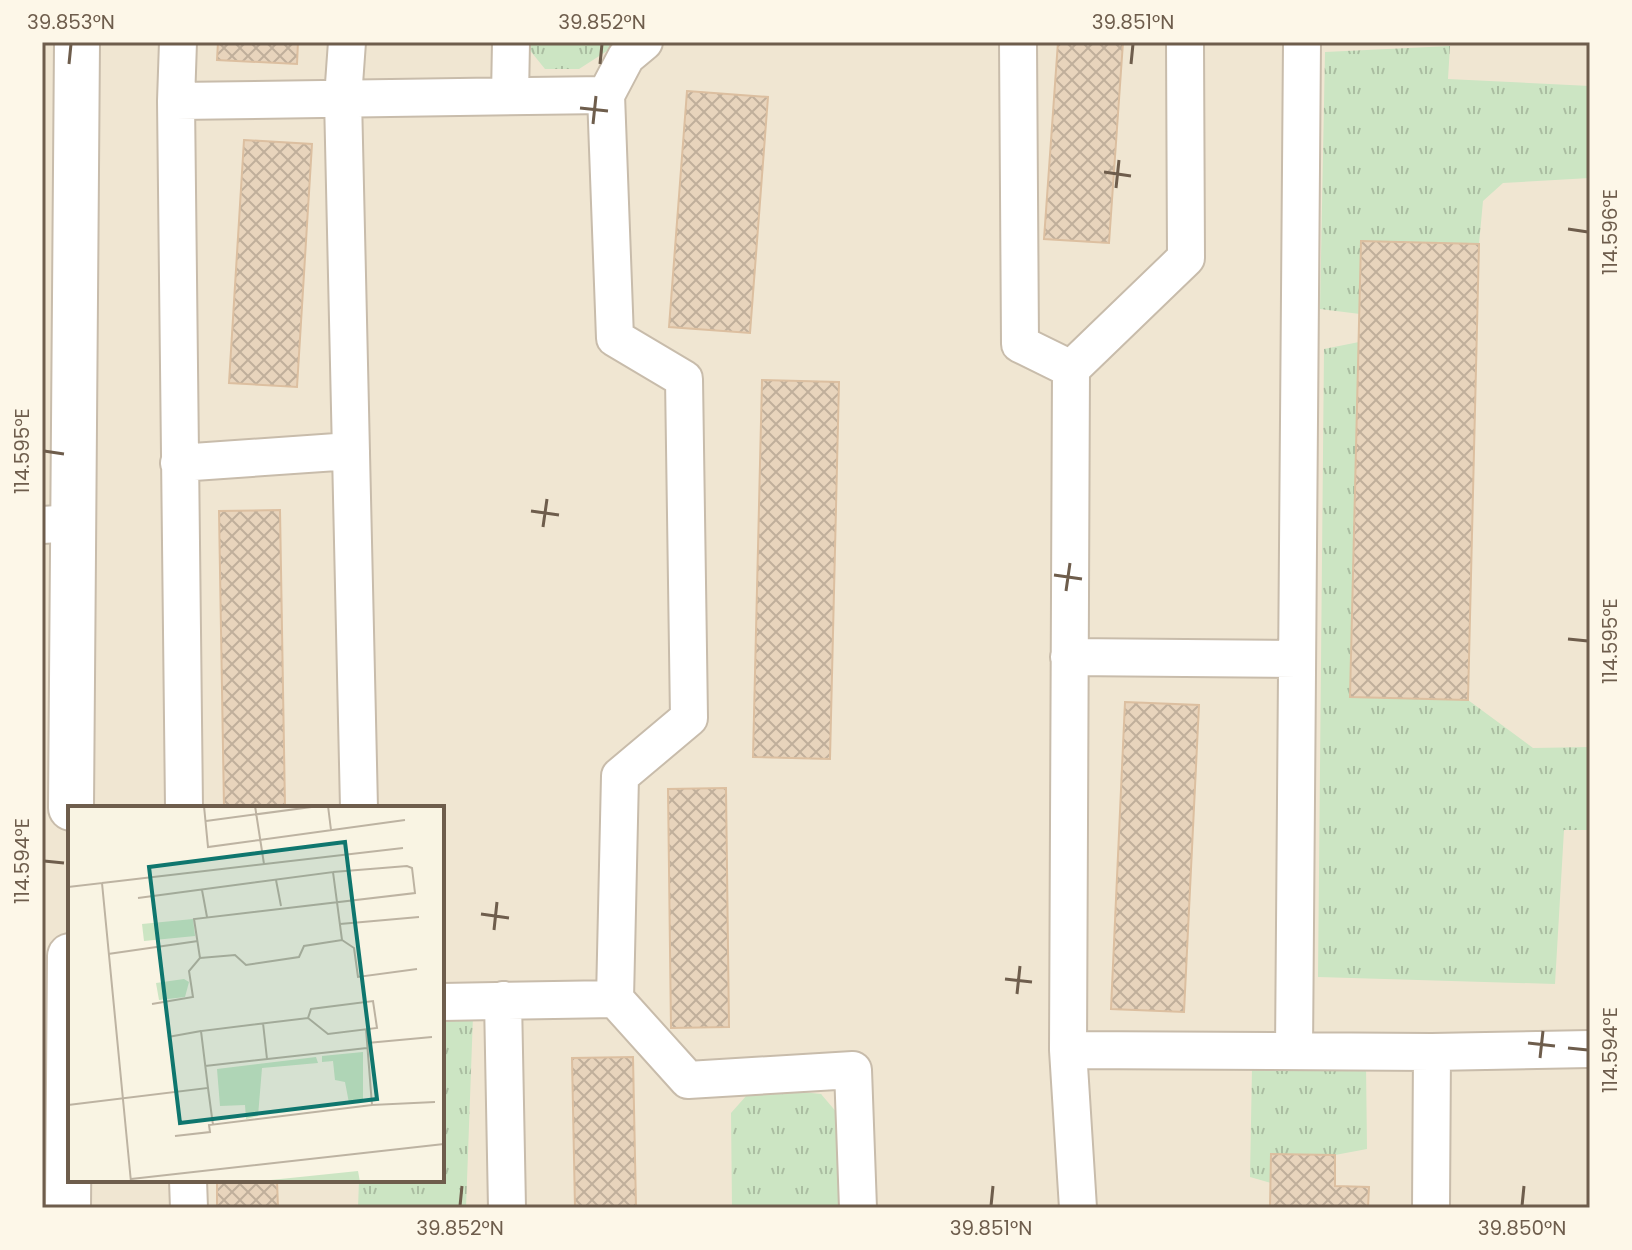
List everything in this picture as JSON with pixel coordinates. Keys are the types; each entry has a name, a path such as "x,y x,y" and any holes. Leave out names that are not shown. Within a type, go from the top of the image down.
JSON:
{"street":[{"path":"71,806 58,524 77,42"},
{"path":"178,42 176,101 184,806"},
{"path":"347,42 343,98 359,806"},
{"path":"510,96 511,42"},
{"path":"644,42 626,57 606,95 615,338 684,379 689,718 620,776 615,999 688,1080 853,1070 858,1208"},
{"path":"1018,42 1020,344 1071,369"},
{"path":"1078,1208 1068,1050 1071,369 1186,258 1185,42"},
{"path":"1294,1051 1302,42"},
{"path":"176,101 606,95"},
{"path":"179,463 351,451"},
{"path":"1069,657 1297,659"},
{"path":"444,1002 615,999"},
{"path":"503,1000 507,1208"},
{"path":"1068,1050 1432,1052 1590,1049"},
{"path":"1431,1208 1432,1052"},
{"path":"68,1182 68,1208"},
{"path":"188,1182 189,1208"}],"shaded area":[{"path":"42,42 1590,42 1590,1208 42,1208"}],"green space":[{"path":"621,42 579,69 545,69 524,43"},
{"path":"1450,46 1448,79 1590,86 1590,178 1503,183 1483,201 1479,244 1362,241 1360,314 1320,309 1325,52"},
{"path":"1359,342 1350,697 1468,700 1533,748 1590,747 1590,830 1564,830 1555,984 1318,977 1324,349"},
{"path":"444,1015 473,1016 466,1208 358,1208 359,1182 444,1182"},
{"path":"1366,1064 1367,1149 1335,1155 1272,1154 1271,1183 1250,1177 1252,1067"},
{"path":"754,1087 821,1094 844,1121 845,1208 732,1208 731,1113"}],"building":[{"path":"218,42 298,42 297,64 217,60"},
{"path":"1058,42 1123,42 1109,243 1044,239"},
{"path":"687,91 768,97 750,333 669,327"},
{"path":"244,140 312,144 297,387 229,383"},
{"path":"1361,241 1479,244 1468,700 1350,697"},
{"path":"762,380 839,382 830,759 753,757"},
{"path":"280,510 285,806 224,806 219,511"},
{"path":"1125,702 1199,705 1184,1012 1111,1009"},
{"path":"726,788 729,1027 671,1028 668,789"},
{"path":"633,1057 636,1208 575,1208 572,1058"},
{"path":"1271,1154 1335,1155 1335,1186 1369,1187 1368,1208 1270,1208"},
{"path":"217,1182 277,1182 278,1208 217,1208"}]}
